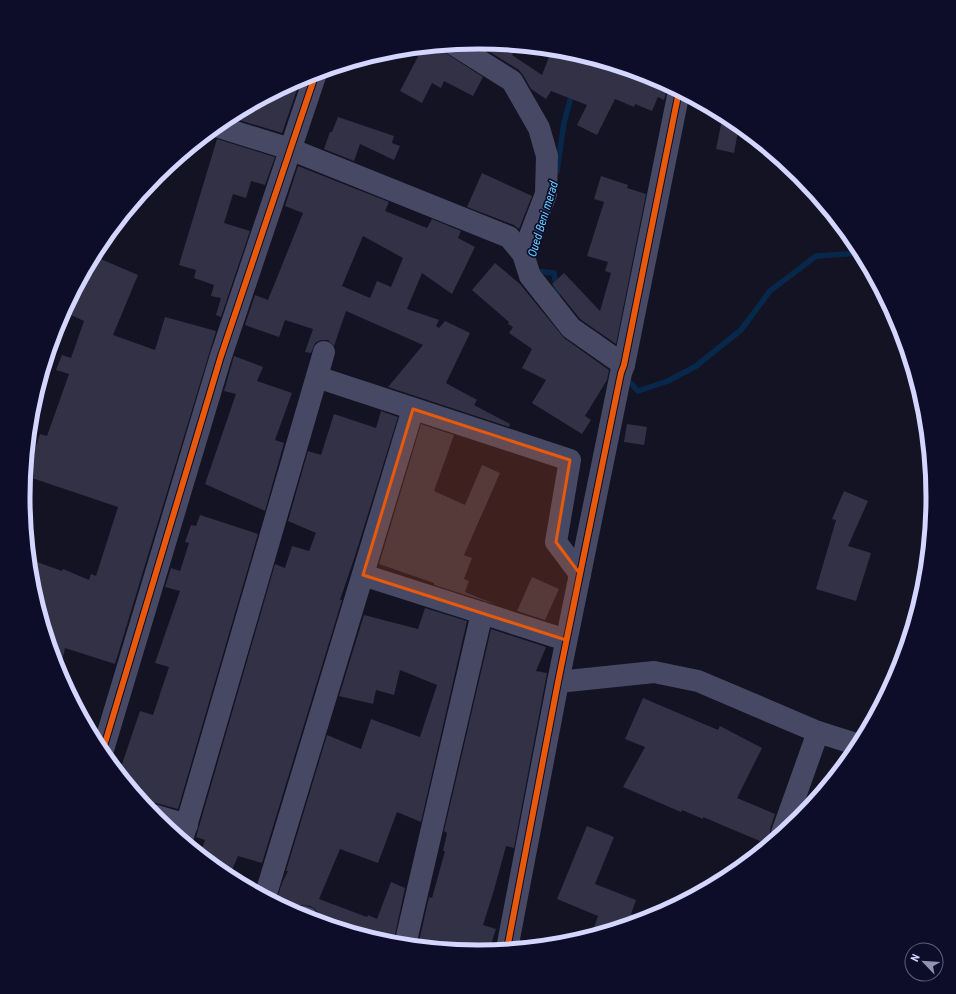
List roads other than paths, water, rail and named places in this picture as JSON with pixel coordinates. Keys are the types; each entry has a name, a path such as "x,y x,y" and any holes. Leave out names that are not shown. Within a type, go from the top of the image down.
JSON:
{"street":[{"path":"462,50 512,81 539,128 547,156 546,194 524,254"},
{"path":"105,744 221,356 313,81"},
{"path":"508,944 566,640 621,373 624,366 678,96"},
{"path":"224,129 290,149 509,237 524,254 530,276 570,328 624,366"},
{"path":"184,832 324,352"},
{"path":"317,377 570,460 556,542 580,574"},
{"path":"267,892 413,408"},
{"path":"363,576 566,640"},
{"path":"406,939 482,613"},
{"path":"558,682 654,672 698,681 818,732 852,743"},
{"path":"786,822 818,732"}],"waterway":[{"name":"Oued Beni merad","path":"557,171 564,123 572,93"},
{"name":"Oued Beni merad","path":"626,378 638,391 668,381 696,366 741,330 770,291 816,256 854,253"},
{"name":"Oued Beni merad","path":"534,271 554,273 558,300"}]}
